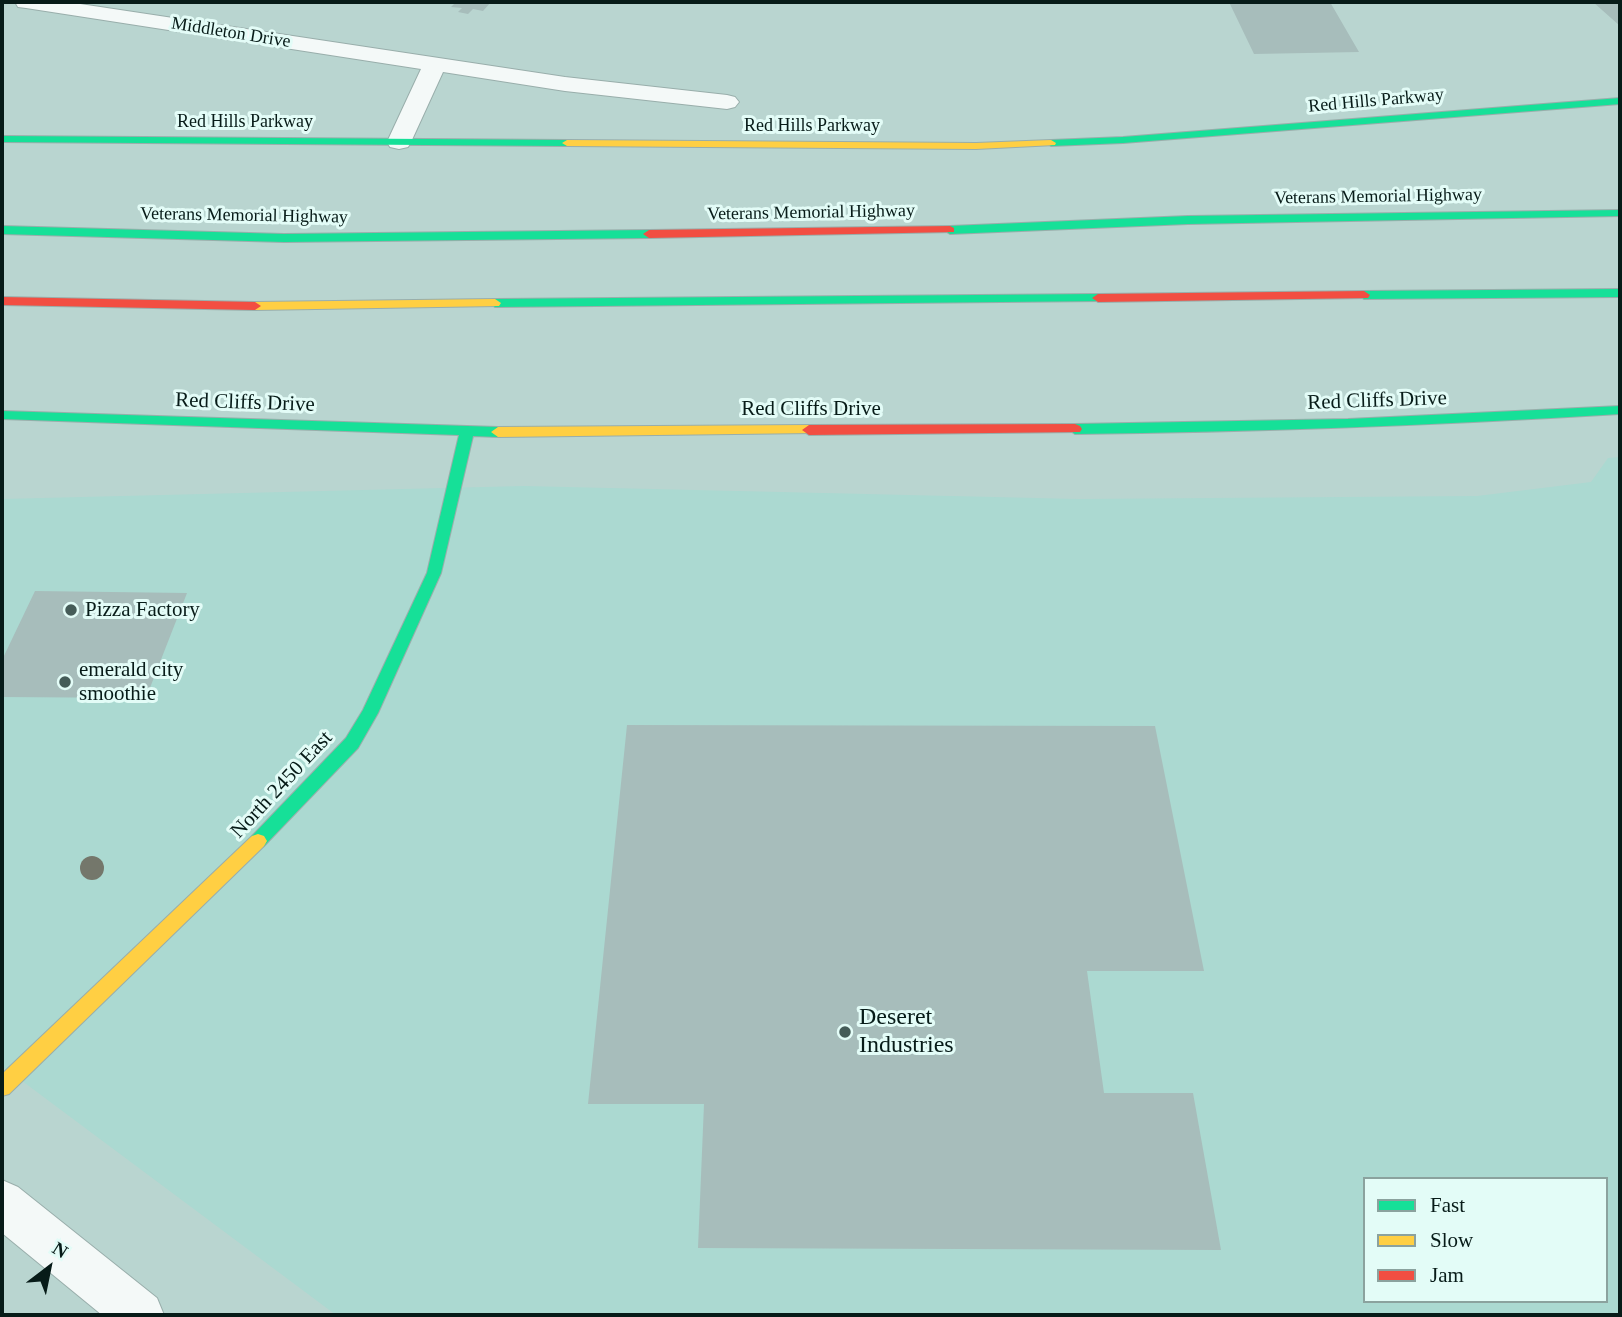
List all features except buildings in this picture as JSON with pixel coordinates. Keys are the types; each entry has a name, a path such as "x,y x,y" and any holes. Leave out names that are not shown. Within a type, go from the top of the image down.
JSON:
{"main road":[{"name":"Red Hills Parkway","path":"2,139 1003,145 1123,141 1620,101"},
{"path":"1188,220 1536,198"},
{"name":"Veterans Memorial Highway","path":"2,230 284,238 888,232 1188,220 1620,213"},
{"path":"2,300 229,306 1620,293"},
{"name":"Red Cliffs Drive","path":"2,415 467,432 1188,428 1507,417 1620,410"},
{"name":"North 2450 East","path":"2,1087 242,858 352,743 370,712 434,573 467,432"}],"street":[{"name":"Middleton Drive","path":"26,2 565,84 727,102"},
{"path":"399,142 435,65"},
{"path":"2,1203 141,1315"}],"shaded area":[{"path":"1620,457 1620,1315 336,1315 2,1066 2,499 524,486 1079,499 1477,496 1591,482 1608,458"}],"traffic: fast":[{"path":"1051,143 1123,140 1620,101"},
{"path":"2,139 567,143"},
{"path":"950,230 1188,220 1620,213"},
{"path":"2,230 284,238 649,234"},
{"path":"1364,295 1620,293"},
{"path":"495,303 1098,298"},
{"path":"1075,429 1348,423 1620,410"},
{"path":"2,415 498,432"},
{"path":"258,841 352,743 370,713 434,573 467,432"}],"traffic: slow":[{"path":"567,143 976,146 1051,143"},
{"path":"255,306 495,303"},
{"path":"498,432 809,430"},
{"path":"2,1087 258,841"}],"traffic: jam":[{"path":"649,234 950,230"},
{"path":"1098,298 1364,295"},
{"path":"2,301 255,306"},
{"path":"809,430 1075,429"}],"place":[{"name":"Pizza Factory","path":"71,610"},
{"name":"emerald city smoothie","path":"65,682"},
{"name":"Deseret Industries","path":"845,1032"}]}
